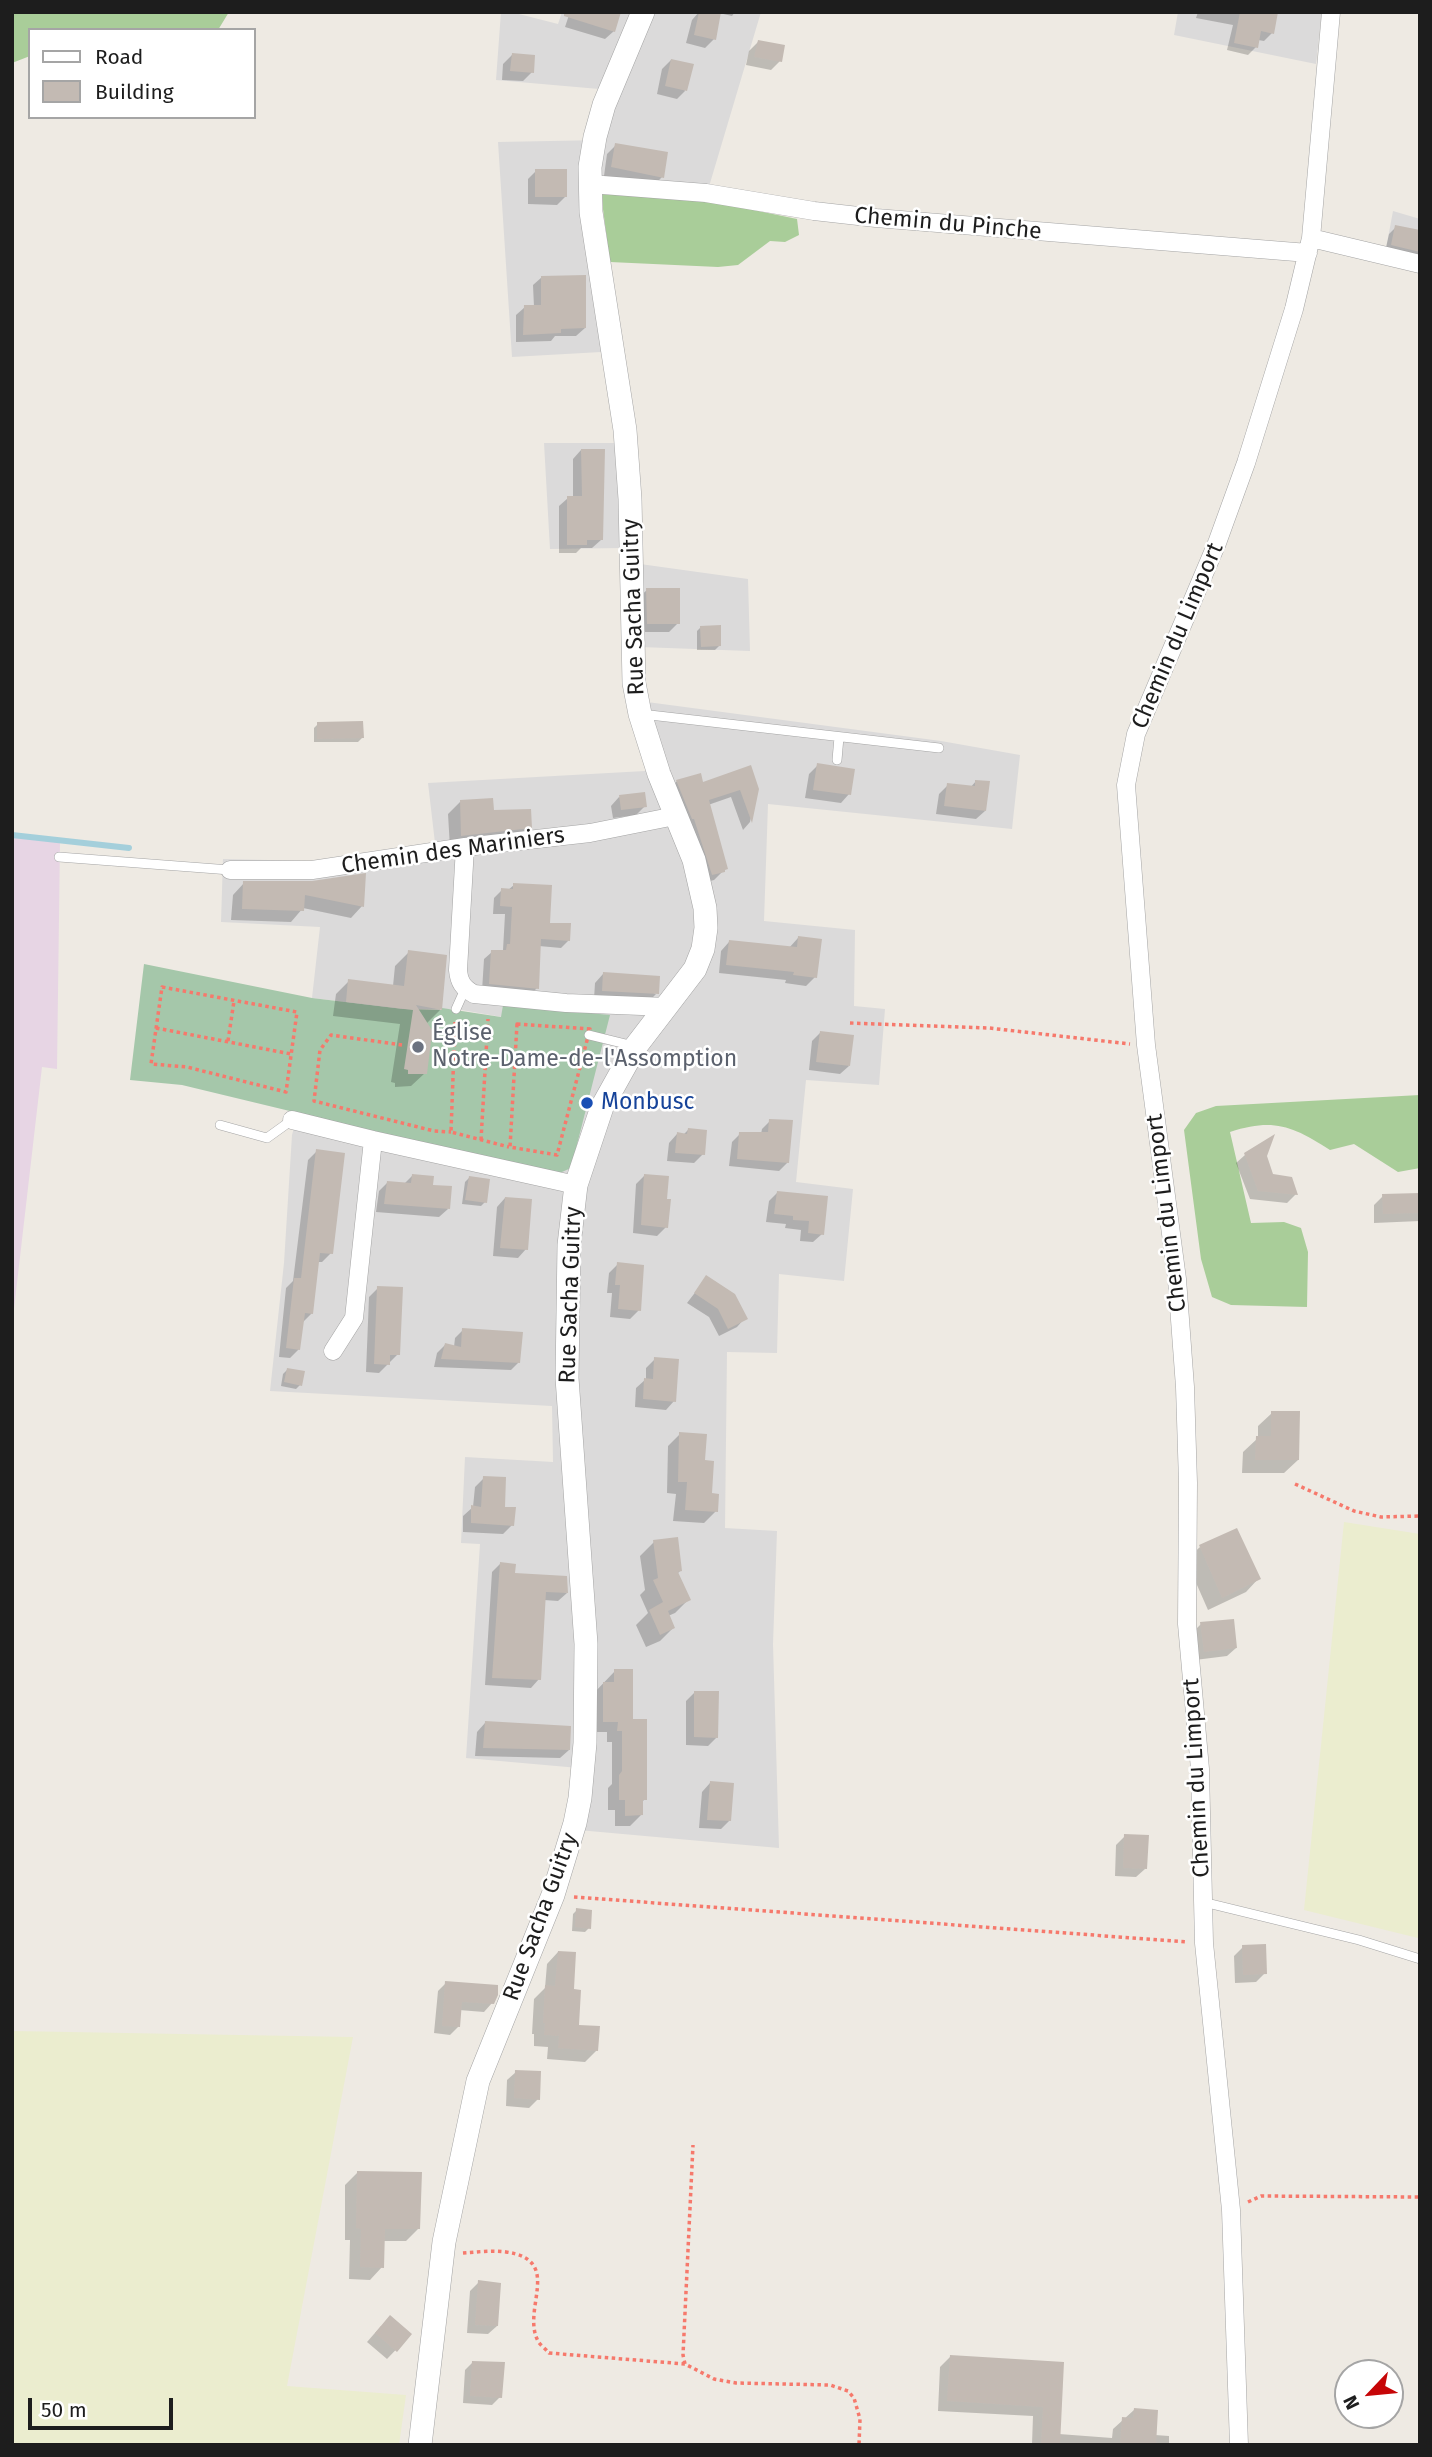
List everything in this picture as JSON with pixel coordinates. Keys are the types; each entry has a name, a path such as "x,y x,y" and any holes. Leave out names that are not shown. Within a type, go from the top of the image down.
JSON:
{"street":[{"name":"Rue Sacha Guitry","path":"420,2445 443,2253 478,2081 552,1895 575,1823 585,1743 586,1644 567,1378 569,1245 576,1185 602,1107 636,1046 695,969 703,950 706,928 705,908 694,860 675,816 640,714 634,682 630,499 625,430 591,212 590,184 595,137 604,105 643,12"},
{"name":"Chemin du Limport","path":"1239,2445 1231,2210 1204,1943 1200,1769 1187,1624 1188,1483 1185,1387 1177,1279 1146,1045 1126,785 1136,734 1217,543 1278,360 1310,246 1331,12"},
{"name":"Chemin du Pinche","path":"590,184 706,194 876,218 1310,246 1420,264"},
{"name":"Chemin des Mariniers","path":"230,870 312,870 466,847 590,833 675,816"},
{"path":"466,847 458,970 459,980 465,989 474,994 566,1003 667,1007"},
{"path":"292,1120 576,1185"},
{"path":"334,1351 354,1318 373,1140"}],"lane":[{"path":"640,714 939,748"},
{"path":"837,760 839,737"},
{"path":"59,857 230,870"},
{"path":"456,1009 465,989"},
{"path":"589,1035 636,1046"},
{"path":"220,1125 267,1138 292,1120"},
{"path":"1203,1902 1359,1940 1420,1959"}],"path":[{"path":"162,988 297,1012 286,1092 187,1067 151,1064 156,1028 162,988"},
{"path":"228,1041 234,1000"},
{"path":"451,1132 456,1009"},
{"path":"481,1140 488,1019"},
{"path":"850,1023 989,1028 1146,1045"},
{"path":"402,1045 331,1035 320,1050 314,1101 434,1131 451,1132 510,1147 557,1155 590,1029 517,1024 510,1147"},
{"path":"156,1028 291,1054"},
{"path":"1295,1484 1354,1511 1381,1517 1420,1516"},
{"path":"552,1895 1204,1943"},
{"path":"685,2364 683,2355 693,2145"},
{"path":"1231,2210 1261,2196 1420,2197"},
{"path":"443,2253 505,2251 525,2256 535,2266 538,2281 534,2327 538,2343 549,2353 685,2364 714,2379 736,2383 830,2385 848,2391 854,2398 860,2419 859,2445"}],"shaded area":[{"path":"501,12 558,24 562,12 761,12 705,200 601,194 601,352 512,357 498,142 603,140 622,91 496,80"},
{"path":"1178,12 1322,12 1316,64 1174,35"},
{"path":"1393,211 1420,219 1420,261 1385,254"},
{"path":"544,443 618,443 622,548 550,549"},
{"path":"640,564 748,579 750,651 640,647"},
{"path":"647,702 941,741 1020,755 1012,829 768,804 764,921 855,930 854,1006 885,1009 879,1085 806,1080 796,1182 853,1189 844,1281 779,1274 777,1353 727,1352 725,1528 777,1531 773,1644 779,1848 578,1830 590,1769 466,1758 480,1544 461,1543 465,1457 553,1462 552,1406 270,1391 284,1263 292,1135 298,1113 555,1175 503,1005 502,1017 456,1009 403,1009 312,998 320,927 221,922 223,859 313,861 435,843 428,783 645,771 665,765"},
{"path":"12,836 60,841 57,1069 42,1067 12,1326"}],"green space":[{"path":"12,12 229,12 219,28 28,28 28,57 12,63"},
{"path":"601,194 705,200 797,219 799,235 785,242 770,241 738,265 718,267 610,262"},
{"path":"144,964 312,998 403,1009 442,1008 501,1017 503,1005 610,1015 571,1168 555,1175 182,1085 130,1080"},
{"path":"1420,1095 1420,1168 1398,1172 1354,1144 1330,1150 1305,1135 1282,1127 1259,1126 1230,1132 1251,1223 1284,1222 1301,1228 1308,1252 1307,1307 1231,1305 1212,1297 1201,1259 1184,1130 1196,1113 1216,1106"},
{"path":"1344,1522 1420,1534 1418,1938 1304,1910"},
{"path":"12,2031 353,2037 287,2386 406,2395 399,2445 12,2445"}],"building":[{"path":"564,12 621,12 615,32 564,16"},
{"path":"699,12 721,12 716,40 694,35"},
{"path":"1240,12 1278,12 1274,34 1261,31 1258,48 1234,43"},
{"path":"758,40 785,45 782,62 754,57"},
{"path":"512,53 535,55 534,73 510,71"},
{"path":"671,59 694,64 687,91 665,86"},
{"path":"615,143 668,152 664,178 611,167"},
{"path":"535,169 567,169 567,197 535,197"},
{"path":"1395,225 1420,230 1420,252 1391,245"},
{"path":"586,275 586,328 561,329 561,333 523,335 524,305 541,305 541,276"},
{"path":"581,449 605,449 603,540 587,540 587,545 567,545 567,496 582,496"},
{"path":"646,588 680,588 680,624 647,624"},
{"path":"721,625 721,646 701,647 700,626"},
{"path":"363,721 364,738 317,739 317,722"},
{"path":"817,763 855,769 851,795 813,790"},
{"path":"751,765 759,789 752,823 740,790 709,800 728,869 712,875 694,819 676,780 701,773 703,782"},
{"path":"975,780 990,781 986,811 944,806 947,783 975,786"},
{"path":"645,792 647,807 621,810 619,795"},
{"path":"493,798 494,810 531,809 532,828 461,836 460,800"},
{"path":"366,873 364,907 305,895 304,911 242,909 243,881 312,881"},
{"path":"513,883 552,885 550,923 571,923 570,941 541,939 539,989 489,984 491,950 506,950 507,944 510,944 512,907 500,906 501,888 513,889"},
{"path":"798,936 822,939 817,978 793,975 794,972 726,965 729,940 797,947"},
{"path":"408,950 447,955 442,1010 416,1005 437,1038 431,1041 427,1074 408,1074 408,1070 404,1069 413,1010 346,1002 348,979 404,986"},
{"path":"603,972 660,976 659,994 602,991"},
{"path":"820,1031 854,1035 850,1066 816,1062"},
{"path":"769,1119 793,1120 789,1163 737,1159 739,1132 768,1132"},
{"path":"688,1128 707,1130 705,1155 675,1153 677,1132 687,1134"},
{"path":"1275,1134 1267,1156 1273,1174 1292,1177 1298,1195 1258,1191 1244,1153"},
{"path":"316,1149 345,1153 333,1254 320,1253 313,1314 305,1313 300,1350 286,1348 294,1278 301,1278"},
{"path":"412,1174 434,1176 433,1185 452,1186 450,1209 384,1204 387,1181 411,1183"},
{"path":"644,1174 669,1176 667,1199 671,1199 668,1228 641,1225"},
{"path":"469,1176 490,1179 487,1203 465,1200"},
{"path":"777,1191 828,1196 824,1235 808,1233 809,1221 793,1220 793,1216 774,1214"},
{"path":"1420,1193 1420,1213 1383,1214 1382,1194"},
{"path":"505,1197 532,1199 528,1250 500,1248"},
{"path":"617,1262 644,1265 641,1311 618,1309 620,1285 615,1285"},
{"path":"706,1275 735,1294 748,1319 728,1329 718,1309 694,1293"},
{"path":"377,1286 403,1287 400,1355 390,1355 390,1365 374,1364"},
{"path":"462,1328 523,1332 520,1363 441,1359 445,1343 461,1347"},
{"path":"654,1357 679,1359 676,1402 643,1399 644,1378 653,1379"},
{"path":"287,1368 305,1371 302,1386 284,1382"},
{"path":"1271,1411 1300,1411 1299,1460 1255,1460 1256,1436 1271,1436"},
{"path":"679,1432 707,1434 705,1460 714,1461 712,1493 719,1494 718,1512 685,1510 687,1482 678,1482"},
{"path":"483,1476 506,1477 505,1507 516,1507 514,1526 471,1523 471,1505 481,1507"},
{"path":"1237,1528 1261,1579 1222,1598 1199,1545"},
{"path":"678,1537 682,1571 678,1572 691,1600 668,1611 675,1628 660,1635 649,1610 663,1602 653,1580 658,1578 653,1540"},
{"path":"500,1562 516,1564 515,1573 567,1576 568,1593 546,1592 541,1680 492,1678"},
{"path":"1234,1619 1237,1648 1204,1652 1200,1622"},
{"path":"614,1669 633,1669 633,1719 647,1719 647,1800 643,1800 643,1815 625,1816 625,1800 619,1800 622,1731 617,1731 618,1722 603,1722 603,1682 614,1682"},
{"path":"694,1691 719,1691 718,1738 694,1737"},
{"path":"485,1721 571,1726 570,1750 483,1748"},
{"path":"710,1781 734,1783 731,1821 707,1820"},
{"path":"1124,1834 1149,1835 1147,1869 1123,1868"},
{"path":"576,1908 592,1910 591,1929 575,1927"},
{"path":"1266,1944 1267,1974 1243,1975 1242,1945"},
{"path":"558,1951 576,1952 574,1989 581,1990 579,2025 600,2026 598,2051 558,2048 559,2036 544,2035 545,1985 555,1986"},
{"path":"445,1981 498,1985 498,1995 494,2004 462,2002 460,2027 442,2026"},
{"path":"515,2070 541,2071 540,2100 514,2098"},
{"path":"357,2171 422,2172 420,2229 385,2229 384,2268 360,2267 361,2229 356,2228"},
{"path":"478,2280 501,2283 498,2326 475,2325"},
{"path":"390,2315 412,2334 397,2352 375,2333"},
{"path":"950,2355 1064,2362 1060,2445 1041,2445 1043,2407 947,2401"},
{"path":"472,2361 505,2362 502,2398 470,2396"},
{"path":"1134,2408 1158,2410 1156,2445 1120,2445 1122,2417 1133,2418"}],"waterway":[{"path":"12,835 129,848"}],"place":[{"name":"Église Notre-Dame-de-l'Assomption","path":"418,1047"},
{"name":"Monbusc","path":"587,1103"}]}
